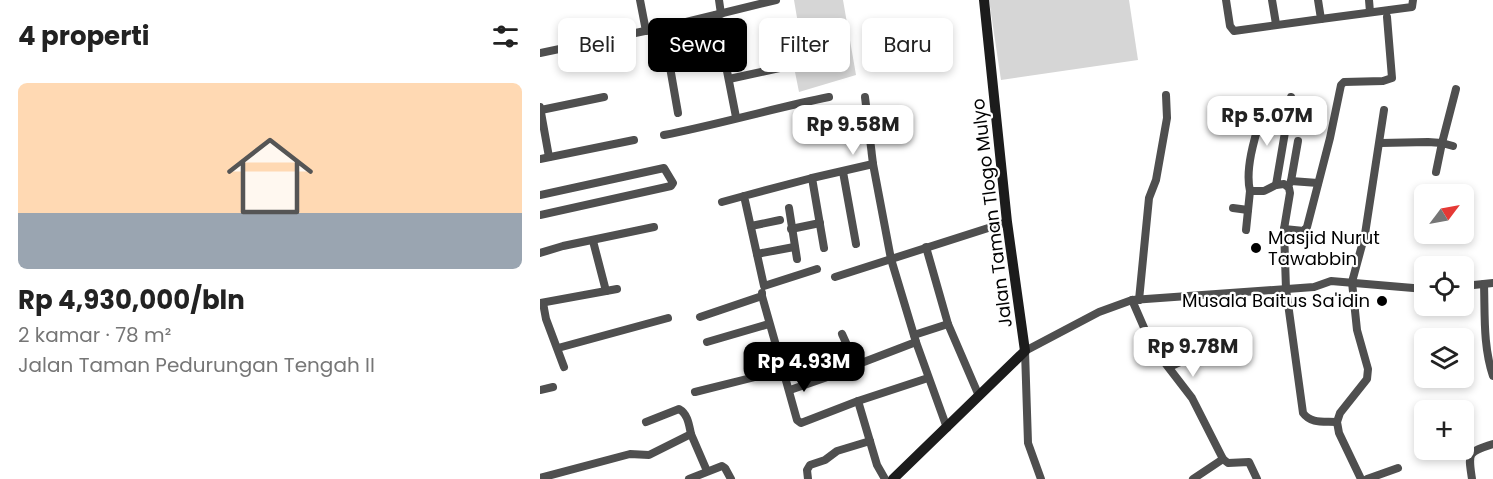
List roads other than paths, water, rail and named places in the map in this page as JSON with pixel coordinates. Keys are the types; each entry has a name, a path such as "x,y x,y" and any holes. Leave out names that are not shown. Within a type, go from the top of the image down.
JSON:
{"street":[{"path":"540,53 646,30 640,0"},
{"path":"719,0 719,14 736,117"},
{"path":"702,18 753,3 776,0"},
{"name":"Jalan Taman Tlogo Mulyo","path":"984,0 1007,222 1025,351"},
{"path":"1226,0 1231,30 1234,31 1412,7 1413,0 1418,0"},
{"path":"1272,0 1276,24"},
{"path":"1318,0 1319,19"},
{"path":"1369,0 1370,12"},
{"path":"1284,229 1306,229 1330,138 1340,87 1344,82 1383,81 1392,78 1387,17"},
{"path":"671,72 678,113"},
{"path":"729,79 761,72"},
{"path":"1436,172 1456,89"},
{"path":"1166,95 1167,118 1156,180 1149,198 1136,300 1152,346 1192,398 1223,459 1228,463 1249,462 1257,479"},
{"path":"541,110 604,97"},
{"path":"664,135 716,125 736,117 829,97"},
{"path":"866,97 873,164 891,259 915,339 947,428"},
{"path":"1276,185 1291,97"},
{"path":"1246,230 1250,191 1249,172 1265,103"},
{"path":"540,106 544,158 634,140"},
{"path":"1361,479 1339,433 1337,422 1340,412 1367,379 1368,369 1357,330 1352,282 1365,234 1384,110"},
{"path":"1298,141 1284,229 1286,289 1303,413 1310,421 1337,422"},
{"path":"1380,143 1414,141 1453,146"},
{"path":"722,201 873,164"},
{"path":"540,195 662,169 665,169 673,183 540,215"},
{"path":"843,172 856,244"},
{"path":"812,178 824,248"},
{"path":"1250,191 1264,191 1284,184 1318,183"},
{"path":"744,196 764,286 762,296 797,420 801,423 928,378"},
{"path":"789,208 790,229 797,259"},
{"path":"1233,208 1248,210"},
{"path":"751,226 780,220"},
{"path":"835,277 1007,222"},
{"path":"790,229 820,223"},
{"path":"540,254 654,227"},
{"path":"592,241 606,291"},
{"path":"757,254 794,247"},
{"path":"926,247 948,324 979,396"},
{"path":"764,286 817,269"},
{"path":"893,479 1025,351 1099,312 1136,300 1314,287 1331,281 1414,288"},
{"path":"1474,285 1489,284 1485,339 1487,358 1493,376"},
{"path":"564,367 542,303 617,289"},
{"path":"700,317 762,296"},
{"path":"558,348 668,318"},
{"path":"707,342 769,324"},
{"path":"790,390 833,375 948,324"},
{"path":"842,334 856,365"},
{"path":"1025,351 1028,443 1041,479"},
{"path":"1168,367 1202,352"},
{"path":"695,392 783,370"},
{"path":"540,390 553,387"},
{"path":"858,401 877,465 885,479"},
{"path":"646,422 679,409 683,411 707,471"},
{"path":"540,478 630,454 649,455 691,434"},
{"path":"808,479 807,470 810,465 825,460 837,451 870,441"},
{"path":"1472,479 1470,454 1474,450 1493,444"},
{"path":"1193,479 1223,459"},
{"path":"689,479 722,466 731,479"},
{"path":"1367,479 1398,468"}],"place":[{"name":"Masjid Nurut Tawabbin","path":"1256,248"},
{"name":"Musala Baitus Sa'idin","path":"1382,301"}]}
